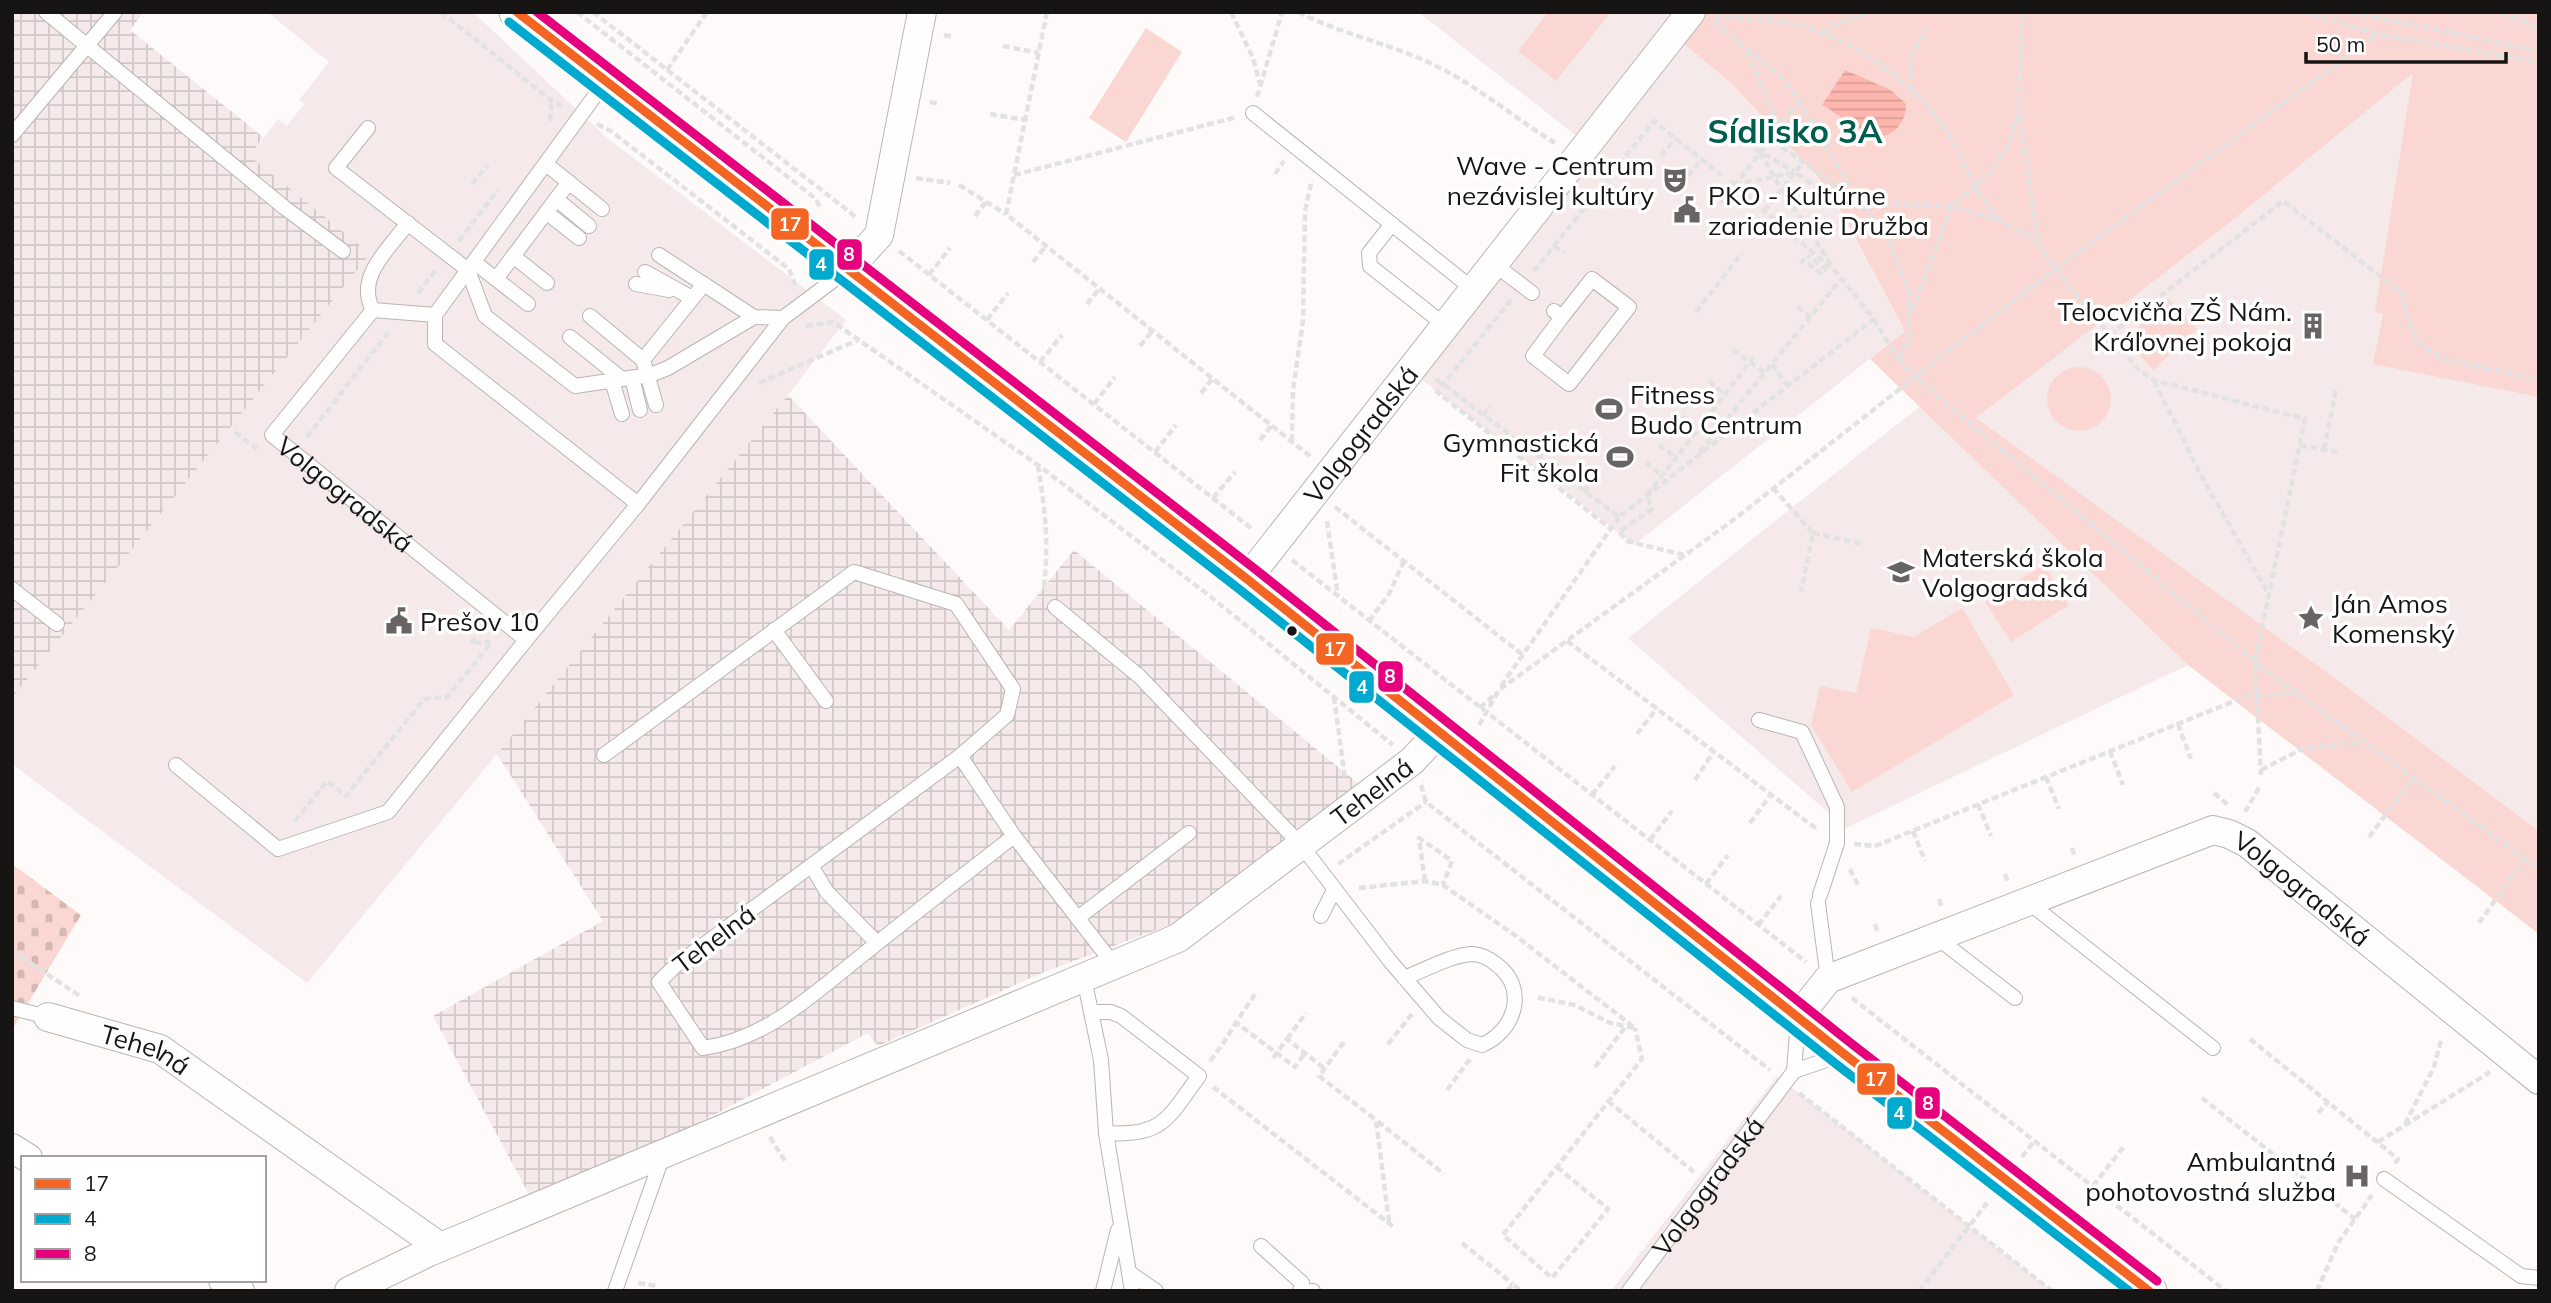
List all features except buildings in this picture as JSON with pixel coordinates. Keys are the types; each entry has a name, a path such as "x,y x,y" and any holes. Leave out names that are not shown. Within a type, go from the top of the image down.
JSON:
{"street":[{"path":"517,12 1247,579 1844,1054 2149,1291"},
{"path":"847,270 879,235 922,12"},
{"name":"Volgogradská","path":"1247,579 1686,14"},
{"name":"Tehelná","path":"349,1291 440,1247 1178,938 1412,761 1438,733"},
{"name":"Volgogradská","path":"1828,979 2207,831 2218,831 2238,838 2539,1080"},
{"path":"1798,1017 1828,979"},
{"name":"Tehelná","path":"48,1017 160,1049 440,1247"}],"lane":[{"path":"46,12 285,208 343,251"},
{"path":"12,135 115,12"},
{"path":"605,82 435,315 436,344 638,503"},
{"path":"1254,113 1474,290"},
{"path":"368,128 337,168 408,223 471,266 496,279 528,304"},
{"path":"546,164 602,209"},
{"path":"496,279 569,182"},
{"path":"556,199 589,226"},
{"path":"546,212 579,238"},
{"path":"408,223 373,270 367,284 366,299 373,310 435,315"},
{"path":"1392,223 1369,253 1370,266 1446,326"},
{"path":"659,255 754,317 783,318"},
{"path":"513,256 547,283"},
{"path":"1494,264 1527,290"},
{"path":"471,266 485,316 575,386 650,375 668,368 754,317"},
{"path":"176,765 278,849 388,812 638,503 783,318 847,270"},
{"path":"645,272 687,295"},
{"path":"1592,279 1629,307 1569,384 1533,356 1558,314 1592,279"},
{"path":"636,284 687,295"},
{"path":"643,360 687,295 704,284"},
{"name":"Volgogradská","path":"373,310 272,435 526,640"},
{"path":"590,316 643,360 650,375 656,405"},
{"path":"570,337 622,379 640,410"},
{"path":"622,379 622,414"},
{"name":"Tehelná","path":"774,631 854,572 956,604 1013,690 1007,715 960,756 675,966 659,982 703,1048 729,1045 751,1036 793,1009 1014,836"},
{"path":"12,589 57,624"},
{"path":"1055,607 1139,676 1301,845 1404,978 1453,1030 1482,1045 1497,1038 1507,1028 1515,1008 1515,989 1507,971 1491,960 1474,954 1404,978"},
{"path":"604,755 774,631 826,701"},
{"path":"1759,720 1802,732 1837,807 1837,843 1819,899 1828,979"},
{"path":"960,756 1014,836 1114,965"},
{"path":"1079,917 1189,834"},
{"path":"812,867 827,892 877,943"},
{"path":"1321,916 1334,890"},
{"path":"2027,901 2213,1048"},
{"path":"1936,937 2015,998"},
{"path":"1084,978 1101,1060 1106,1133 1119,1225 1132,1291"},
{"path":"12,1008 48,1017"},
{"path":"1091,1012 1111,1012 1121,1016 1199,1076 1159,1127 1135,1135 1106,1133"},
{"path":"1789,1076 1798,1017"},
{"path":"1789,1076 1844,1054"},
{"name":"Volgogradská","path":"1629,1291 1789,1076"},
{"path":"614,1291 664,1154"},
{"path":"2384,1179 2521,1276 2539,1278"},
{"path":"1103,1291 1119,1225"},
{"path":"1261,1246 1308,1289"},
{"path":"1130,1273 1156,1291"}],"path":[{"path":"441,12 552,101"},
{"path":"593,12 2226,1291"},
{"path":"667,70 707,12"},
{"path":"1006,214 1047,12"},
{"path":"1231,12 1253,58 1260,85"},
{"path":"1014,175 1254,113 1282,12"},
{"path":"1298,12 1326,26 1392,46 1440,68 1565,148"},
{"path":"1773,12 1774,22"},
{"path":"1822,33 1833,25 1874,12"},
{"path":"2022,12 2019,112 2038,242 2055,269 2138,369 2154,380 2305,419 2255,662 2261,773 2304,748 2365,742"},
{"path":"2301,12 2378,34 2539,62"},
{"path":"2351,12 2539,51"},
{"path":"2501,12 2539,29"},
{"path":"1898,359 1908,343 1910,295 1891,245 1860,202 1786,81 1708,16 1795,24 1846,44 1910,91 1938,120 1965,160 1975,186 1999,220"},
{"path":"1910,91 1912,53 1927,28"},
{"path":"1480,708 1499,690 1773,488 2055,269 2378,34"},
{"path":"943,35 953,37"},
{"path":"1003,46 1038,54"},
{"path":"1745,47 1779,127"},
{"path":"929,102 940,104"},
{"path":"1721,202 1732,183 1771,139 1798,102"},
{"path":"1911,313 1952,205 1989,175 2007,146 2019,112"},
{"path":"990,114 1025,120"},
{"path":"1611,529 1437,392 1527,290 1554,246 1654,121 1721,175"},
{"path":"1661,156 1676,138"},
{"path":"1771,139 1860,202"},
{"path":"1758,151 1795,172 1836,202 1952,205 1999,220 2038,242"},
{"path":"1758,151 1841,279 1874,319 1898,359 1915,377 2255,662 2539,869"},
{"path":"1688,176 1702,159"},
{"path":"1292,441 1293,390 1303,321 1305,211 1315,163"},
{"path":"1764,211 1803,163"},
{"path":"472,184 488,165"},
{"path":"1732,183 1795,172"},
{"path":"1594,196 1599,201 1614,182 1611,180 1602,191 1608,196"},
{"path":"1732,183 1837,273"},
{"path":"959,185 1006,214 1331,472"},
{"path":"2110,335 2283,201 2402,293 2411,329 2421,346 2445,360 2539,379"},
{"path":"975,216 986,202"},
{"path":"1033,262 1046,246"},
{"path":"1554,246 1564,253"},
{"path":"929,275 950,248"},
{"path":"1696,312 1742,253"},
{"path":"1801,264 1804,260 1822,274 1825,269 1807,255"},
{"path":"1695,458 1841,279"},
{"path":"1087,304 1100,288"},
{"path":"987,320 1008,293"},
{"path":"1797,307 1811,317"},
{"path":"1488,714 1499,690 1619,517 1874,319"},
{"path":"806,326 833,322 977,419 1038,465 1334,696 1412,761 1426,802 1789,1076 1969,1226 2052,1291"},
{"path":"1140,346 1153,330"},
{"path":"1040,362 1062,335"},
{"path":"758,383 858,340"},
{"path":"1733,350 1752,360 1765,373"},
{"path":"1647,495 1752,360"},
{"path":"1772,364 1788,386"},
{"path":"1094,404 1115,377"},
{"path":"1200,393 1213,378"},
{"path":"2154,380 2202,477 2269,596"},
{"path":"1709,382 1725,394"},
{"path":"1443,385 1619,517"},
{"path":"2324,449 2336,389"},
{"path":"1483,415 1491,406"},
{"path":"1682,416 1698,429"},
{"path":"1155,452 1176,425"},
{"path":"1260,440 1272,425"},
{"path":"1497,440 1504,431"},
{"path":"1659,445 1676,458"},
{"path":"2300,445 2337,452"},
{"path":"1539,457 1546,449"},
{"path":"1555,470 1562,461"},
{"path":"1646,462 1662,475"},
{"path":"1038,465 1049,544 1044,586 1055,607"},
{"path":"1213,499 1235,472"},
{"path":"1584,492 1590,483"},
{"path":"1773,488 1812,533 1863,544"},
{"path":"1603,539 1619,533 1652,509 1647,495"},
{"path":"1601,504 1607,496"},
{"path":"1331,504 1523,654"},
{"path":"1326,511 1339,597"},
{"path":"1619,533 1628,541 1684,555"},
{"path":"1801,592 1812,533"},
{"path":"1369,621 1389,594 1404,561"},
{"path":"482,629 471,643 499,642"},
{"path":"1567,640 1837,843 1875,846 2257,694 2297,692"},
{"path":"290,826 327,781 346,796 424,699 447,697 492,642"},
{"path":"1334,696 1345,784"},
{"path":"1637,734 1657,708"},
{"path":"2178,724 2191,759"},
{"path":"1695,779 1714,751"},
{"path":"2110,751 2123,785"},
{"path":"1592,795 1615,766"},
{"path":"2046,777 2059,809"},
{"path":"2369,836 2414,777"},
{"path":"2242,816 2260,786"},
{"path":"1751,823 1770,794"},
{"path":"1978,804 1991,836"},
{"path":"1650,840 1672,811"},
{"path":"1913,831 1924,861"},
{"path":"1425,881 1419,838 1452,861 1443,885"},
{"path":"1706,884 1728,855"},
{"path":"2479,923 2525,858"},
{"path":"1758,925 1781,896"},
{"path":"1257,992 1234,1021 1227,1040 1199,1076 1395,1228"},
{"path":"1388,1044 1423,1000"},
{"path":"1275,1055 1306,1013"},
{"path":"1234,1021 1275,1055 1295,1067 1305,1053"},
{"path":"1595,1067 1626,1026"},
{"path":"1557,1167 1608,1209 1552,1278 1503,1235 1642,1059 1635,1028"},
{"path":"1287,1038 1325,1069"},
{"path":"2250,1039 2398,1159 2337,1243 2317,1291"},
{"path":"2405,1125 2434,1067 2441,1040"},
{"path":"1344,1042 1319,1076 1444,1174"},
{"path":"1447,1090 1482,1045"},
{"path":"2378,1142 2512,1058"},
{"path":"2202,1098 2355,1219"},
{"path":"1608,1101 1695,1172"},
{"path":"2318,1113 2328,1102"},
{"path":"1376,1120 1390,1223"},
{"path":"768,1134 785,1161"},
{"path":"2093,1186 2125,1145"},
{"path":"1919,1291 1969,1226"},
{"path":"1462,1243 1521,1291"},
{"path":"630,1282 657,1286"},
{"path":"1507,1291 1513,1284"}],"shaded area":[{"path":"12,12 144,12 130,30 263,137 250,156 370,254 12,698"},
{"path":"267,12 473,12 606,137 846,320 497,754 307,983 12,764 12,698 369,254 250,156 278,119 287,126 304,104 299,100 329,62"},
{"path":"1418,12 1696,12 1677,38 1733,85 1829,191 1905,331 1634,545 1417,376 1592,148"},
{"path":"1845,70 1891,90 1906,104 1904,118 1896,129 1879,136 1869,134 1822,105"},
{"path":"2413,72 2539,98 2539,831 2358,695 1975,418 2233,220"},
{"path":"788,395 1009,630 1074,550 1360,785 1180,921 1042,973 878,1046 868,1033 537,1209 433,1016 603,921 497,754"},
{"name":"Materská škola Volgogradská","path":"1920,406 2188,665 1846,828 1628,638"},
{"path":"1777,1076 2052,1291 1611,1291"}],"green space":[{"path":"1548,12 1611,12 1556,81 1518,51"},
{"path":"1697,12 2539,12 2539,397 2373,364 2383,314 2375,312 2413,73 2233,220 1976,418 2358,695 2539,831 2539,934 2188,665 1870,359 1905,331 1830,191 1733,85 1677,38"},
{"path":"1146,28 1182,52 1126,142 1089,118"},
{"path":"2169,299 2197,329 2153,370 2125,339"},
{"path":"2079,367 2097,373 2105,381 2111,399 2105,417 2097,425 2079,431 2061,425 2053,417 2047,399 2053,381 2061,373"},
{"path":"2044,564 2069,605 2011,642 1985,602"},
{"path":"1962,608 2014,695 1852,792 1811,725 1820,686 1856,693 1871,628 1914,637"},
{"path":"12,864 81,915 12,1030"}],"transit line":[{"name":"17","path":"517,12 1247,579 1844,1054 2149,1291"},
{"name":"8","path":"537,12 1255,569 1852,1044 2157,1281"},
{"name":"4","path":"509,22 1239,589 1836,1064 2129,1291"}],"place":[{"name":"Wave - Centrum nezávislej kultúry","path":"1675,180"},
{"name":"PKO - Kultúrne zariadenie Družba","path":"1687,210"},
{"name":"Telocvičňa ZŠ Nám. Kráľovnej pokoja","path":"2313,326"},
{"name":"Fitness Budo Centrum","path":"1609,409"},
{"name":"Gymnastická Fit škola","path":"1620,457"},
{"name":"Materská škola Volgogradská","path":"1901,572"},
{"name":"Ján Amos Komenský","path":"2311,618"},
{"name":"Prešov 10","path":"399,621"},
{"name":"Ambulantná pohotovostná služba","path":"2357,1176"}],"district":[{"name":"Sídlisko 3A","path":"1795,130"}]}
